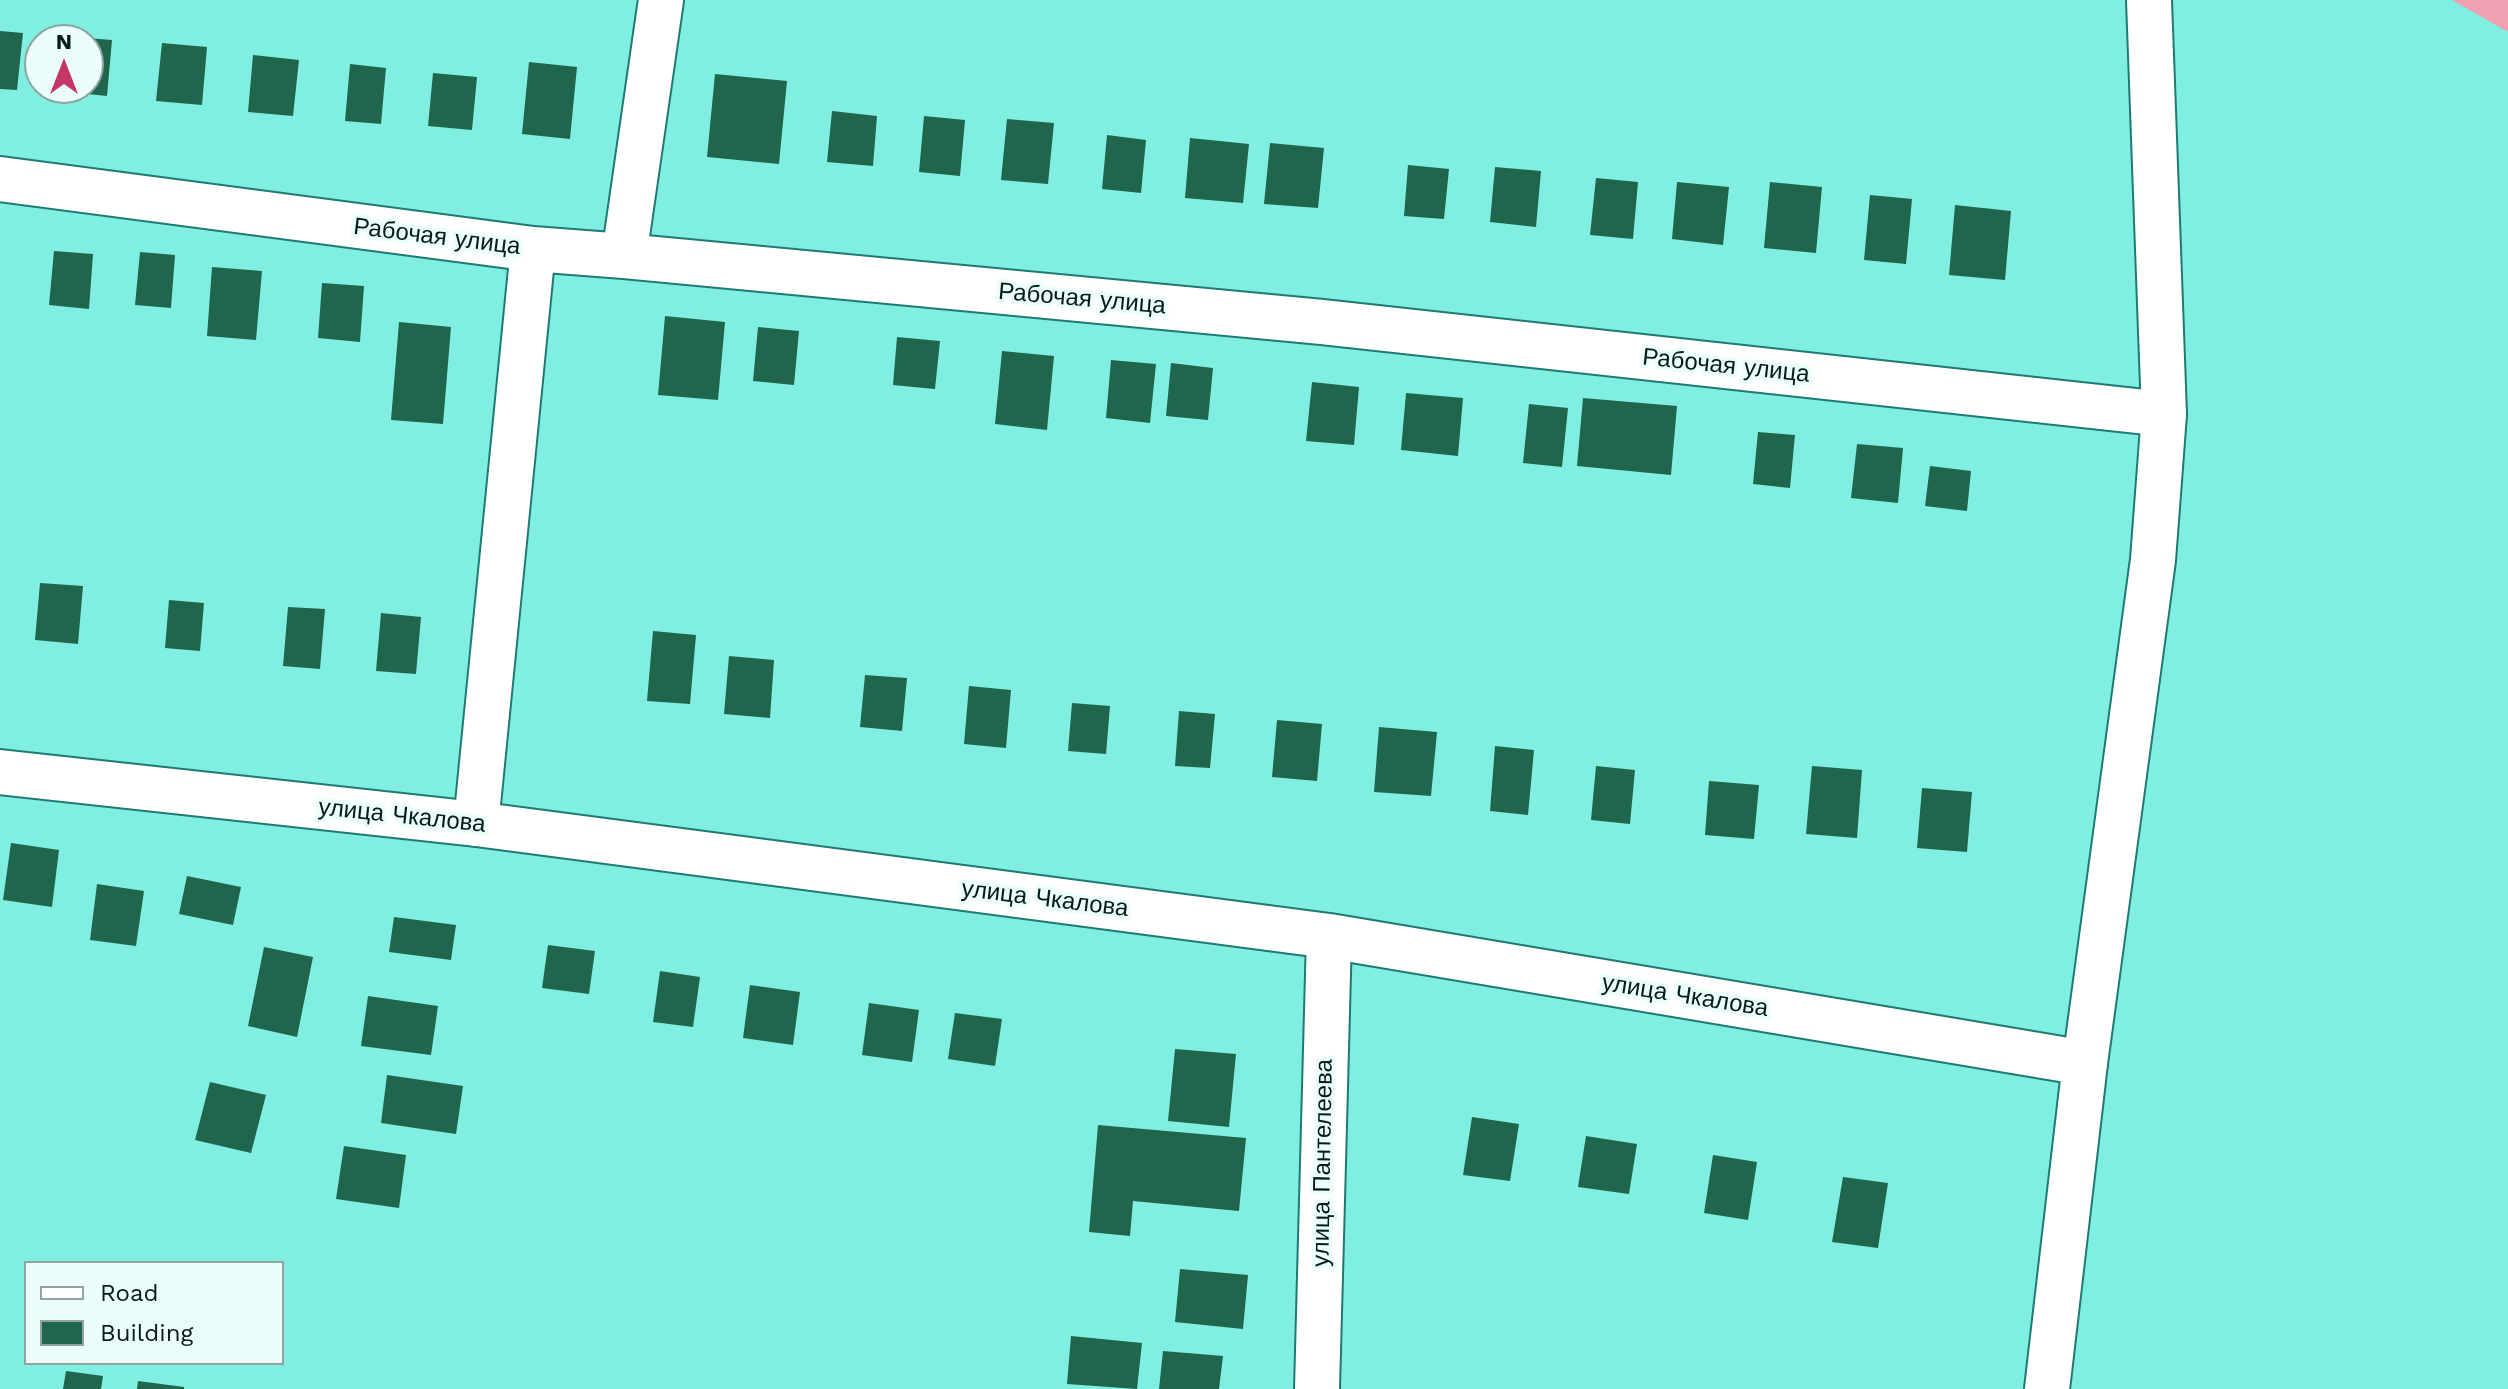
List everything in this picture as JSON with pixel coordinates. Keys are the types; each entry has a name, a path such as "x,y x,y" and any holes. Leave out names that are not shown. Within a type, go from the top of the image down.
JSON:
{"street":[{"path":"624,256 661,0"},
{"path":"2047,1389 2085,1063 2153,560 2164,414 2149,0"},
{"name":"Рабочая улица","path":"0,179 533,249 1322,322 2164,414"},
{"path":"476,824 533,249"},
{"name":"улица Чкалова","path":"0,772 476,824 1329,936 2085,1063"},
{"name":"улица Пантелеева","path":"1317,1389 1329,936"}],"shaded area":[{"path":"2452,0 2508,0 2508,32"}],"building":[{"path":"0,31 23,33 17,90 0,89"},
{"path":"104,39 112,40 107,96 104,96"},
{"path":"162,43 207,47 202,105 156,101"},
{"path":"253,55 299,60 293,116 248,112"},
{"path":"529,62 577,67 570,139 522,134"},
{"path":"350,64 386,68 381,124 345,121"},
{"path":"433,73 477,77 472,130 428,126"},
{"path":"715,74 787,81 779,164 707,157"},
{"path":"832,111 877,116 873,166 827,162"},
{"path":"924,116 965,120 960,176 919,172"},
{"path":"1007,119 1054,123 1048,184 1001,180"},
{"path":"1107,135 1146,140 1141,193 1102,189"},
{"path":"1190,138 1249,144 1243,203 1185,198"},
{"path":"1270,143 1324,148 1318,208 1264,204"},
{"path":"1408,165 1449,169 1444,219 1404,216"},
{"path":"1495,167 1541,171 1536,227 1490,222"},
{"path":"1596,178 1638,182 1633,239 1590,235"},
{"path":"1677,182 1729,187 1723,245 1672,239"},
{"path":"1770,182 1822,187 1816,253 1764,248"},
{"path":"1870,195 1912,199 1906,264 1864,260"},
{"path":"1955,205 2011,211 2005,280 1949,275"},
{"path":"54,251 93,254 89,309 49,305"},
{"path":"140,252 175,255 171,308 135,305"},
{"path":"212,267 262,271 256,340 207,336"},
{"path":"322,283 364,286 360,342 318,338"},
{"path":"665,316 725,322 718,400 658,395"},
{"path":"399,322 451,327 443,424 391,420"},
{"path":"758,327 799,331 794,385 753,381"},
{"path":"897,337 940,341 935,389 893,385"},
{"path":"1002,351 1054,356 1047,430 995,424"},
{"path":"1111,360 1156,364 1150,423 1106,418"},
{"path":"1171,363 1213,368 1208,420 1166,416"},
{"path":"1312,382 1359,387 1354,445 1306,441"},
{"path":"1406,393 1463,398 1458,456 1401,450"},
{"path":"1583,398 1677,406 1671,475 1577,466"},
{"path":"1529,404 1568,408 1562,467 1523,463"},
{"path":"1758,432 1795,435 1790,488 1753,484"},
{"path":"1857,444 1903,448 1898,503 1851,498"},
{"path":"1930,466 1971,471 1967,511 1925,506"},
{"path":"40,583 83,586 78,644 35,640"},
{"path":"169,600 204,603 200,651 165,648"},
{"path":"288,607 325,609 320,669 283,666"},
{"path":"381,613 421,617 416,674 376,671"},
{"path":"653,631 696,635 690,704 647,701"},
{"path":"729,656 774,660 770,718 724,714"},
{"path":"865,675 907,678 902,731 860,727"},
{"path":"969,686 1011,690 1006,748 964,744"},
{"path":"1072,703 1110,706 1106,754 1068,751"},
{"path":"1179,711 1215,714 1210,768 1175,766"},
{"path":"1277,720 1322,724 1317,781 1272,777"},
{"path":"1379,727 1437,732 1431,796 1374,792"},
{"path":"1495,746 1534,750 1528,815 1490,811"},
{"path":"1596,766 1635,770 1630,824 1591,820"},
{"path":"1812,766 1862,770 1857,838 1806,834"},
{"path":"1709,781 1759,785 1754,839 1705,835"},
{"path":"1922,788 1972,792 1967,852 1917,848"},
{"path":"11,843 59,850 52,907 3,900"},
{"path":"187,876 241,887 233,925 179,914"},
{"path":"97,884 144,891 136,946 90,940"},
{"path":"394,917 456,925 451,960 389,952"},
{"path":"548,945 595,951 589,994 542,988"},
{"path":"264,947 313,957 297,1037 248,1026"},
{"path":"660,971 700,977 693,1027 653,1022"},
{"path":"750,985 800,992 793,1045 743,1038"},
{"path":"368,996 438,1006 431,1055 361,1046"},
{"path":"869,1003 919,1010 912,1062 862,1055"},
{"path":"955,1013 1002,1019 995,1066 948,1059"},
{"path":"1175,1049 1236,1054 1229,1127 1168,1121"},
{"path":"387,1075 463,1086 456,1134 381,1123"},
{"path":"210,1082 266,1095 251,1153 195,1140"},
{"path":"1472,1117 1519,1124 1510,1181 1463,1175"},
{"path":"1098,1125 1246,1138 1239,1211 1133,1201 1130,1236 1089,1232"},
{"path":"1586,1136 1637,1144 1629,1194 1578,1187"},
{"path":"344,1146 406,1155 399,1208 336,1199"},
{"path":"1713,1155 1757,1162 1748,1220 1704,1213"},
{"path":"1843,1177 1888,1183 1878,1248 1832,1242"},
{"path":"1180,1269 1248,1275 1243,1329 1175,1322"},
{"path":"1071,1336 1142,1343 1137,1389 1067,1384"},
{"path":"1163,1351 1223,1356 1219,1389 1159,1389"},
{"path":"66,1371 103,1376 101,1389 63,1389"},
{"path":"138,1381 184,1387 184,1389 137,1389"}]}
